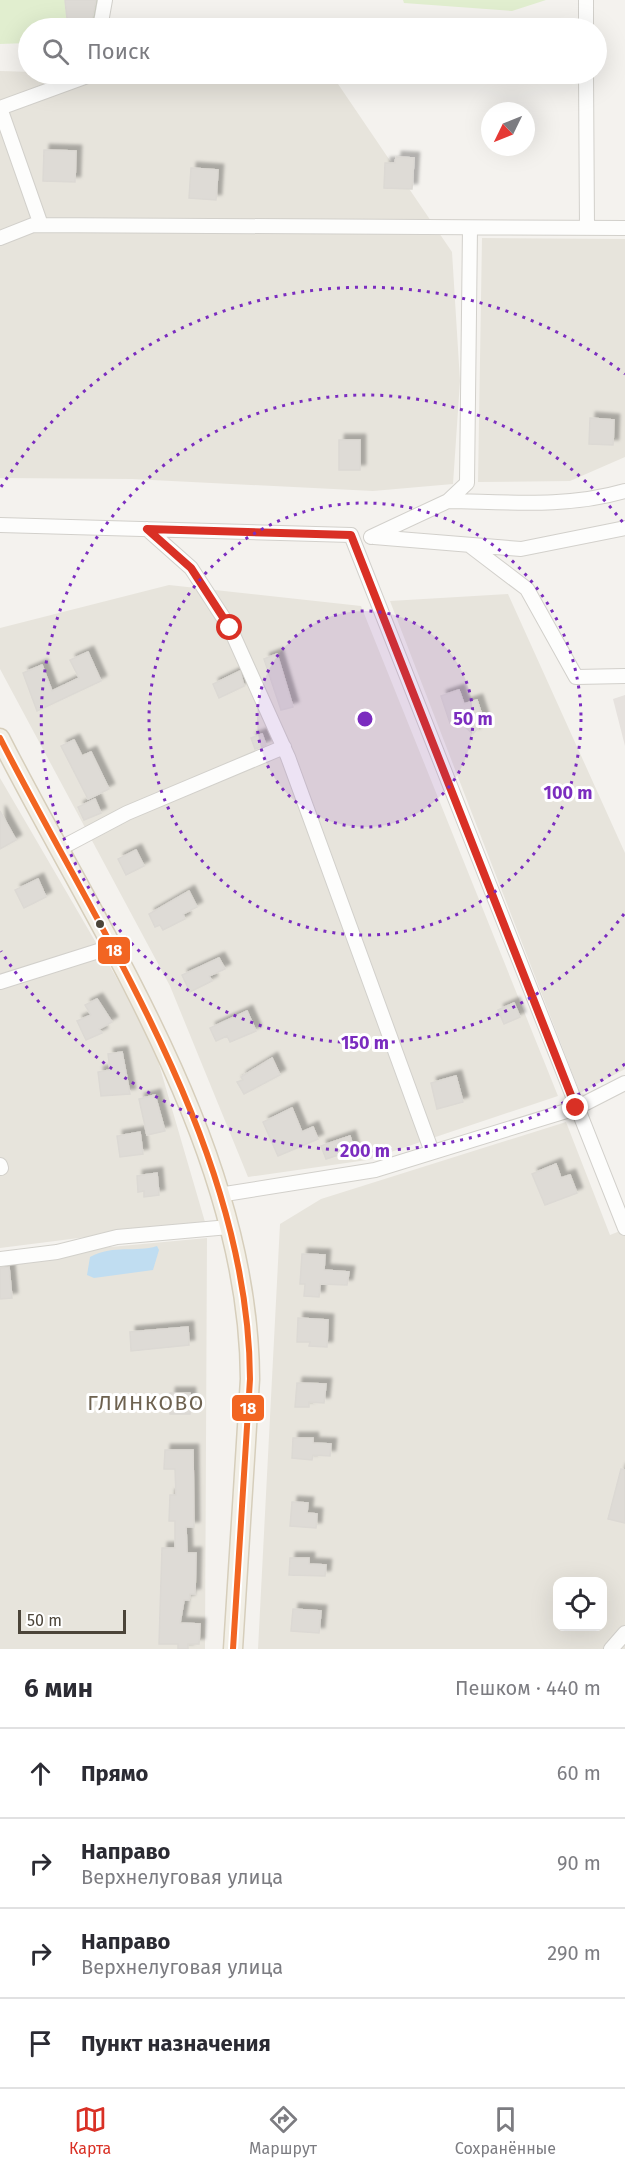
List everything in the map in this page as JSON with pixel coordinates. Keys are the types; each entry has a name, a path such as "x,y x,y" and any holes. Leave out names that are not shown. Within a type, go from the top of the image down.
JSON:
{"main road":[{"path":"0,738 111,947 178,1080 229,1227 250,1341 250,1379 233,1649"}],"street":[{"path":"102,18 105,0"},
{"path":"586,0 586,18"},
{"path":"41,225 0,108 66,84"},
{"path":"586,84 587,228"},
{"path":"0,238 33,225 625,228"},
{"path":"371,537 448,501 467,483 470,228"},
{"path":"448,501 546,503 593,501 625,491"},
{"path":"0,525 351,535 521,549 625,528"},
{"path":"147,529 191,568 230,628 284,747 432,1152"},
{"path":"351,535 625,1228"},
{"path":"469,545 527,589 576,677 625,676"},
{"path":"59,849 127,813 284,747"},
{"path":"0,982 111,947"},
{"path":"219,1195 375,1170 576,1108 625,1083"},
{"path":"0,1259 57,1252 117,1237 229,1227"},
{"path":"611,1649 625,1634"}],"shaded area":[{"path":"0,71 18,72 18,84 338,84 452,252 460,381 453,484 373,491 132,479 0,478"},
{"path":"482,238 625,239 625,457 570,481 478,482"},
{"path":"169,585 361,606 558,1096 367,1160 248,1177 170,986 0,669 0,628"},
{"path":"508,594 625,853 625,1069 580,1093 390,601"},
{"path":"625,695 625,746 613,699"},
{"path":"0,778 151,1037 205,1222 0,1248"},
{"path":"566,1122 610,1235 625,1229 625,1649 258,1649 280,1224 321,1199"},
{"path":"207,1238 205,1649 0,1649 0,1263 57,1252"}],"green space":[{"path":"0,0 105,0 102,18 18,18 18,43 0,44"},
{"path":"403,0 546,0 512,11 404,3"}],"water":[{"path":"157,1246 159,1250 153,1270 94,1278 87,1275 90,1257 99,1253"}],"building":[{"path":"65,0 96,0 93,18 67,18"},
{"path":"44,150 76,151 75,182 43,181"},
{"path":"396,157 414,158 412,189 384,188 385,163 395,163"},
{"path":"191,168 218,170 216,200 189,198"},
{"path":"590,418 614,420 613,445 589,444"},
{"path":"339,440 360,440 360,470 339,470"},
{"path":"88,652 101,681 37,711 23,673 42,665 52,691 79,678 70,660"},
{"path":"277,654 293,707 281,710 264,659"},
{"path":"240,671 244,686 219,698 213,684"},
{"path":"459,690 464,704 477,700 484,721 473,734 457,720 450,723 441,696"},
{"path":"262,734 266,745 255,749 251,738"},
{"path":"74,740 82,756 91,752 109,789 88,799 61,746"},
{"path":"95,799 101,813 84,820 78,807"},
{"path":"0,811 16,840 0,849"},
{"path":"136,850 144,866 126,875 118,859"},
{"path":"38,879 46,897 24,908 15,890"},
{"path":"189,891 197,907 183,914 185,919 163,930 160,925 155,927 149,914"},
{"path":"219,958 225,969 209,976 212,981 190,992 182,975"},
{"path":"97,999 112,1022 99,1029 102,1033 86,1040 77,1021 91,1015 85,1005"},
{"path":"514,1003 520,1017 504,1024 498,1010"},
{"path":"247,1011 256,1031 230,1042 227,1036 216,1041 210,1028"},
{"path":"122,1052 130,1094 101,1096 98,1072 110,1070 108,1054"},
{"path":"272,1058 280,1075 244,1094 237,1082 243,1080 241,1077"},
{"path":"456,1076 463,1102 437,1109 431,1083"},
{"path":"155,1095 165,1131 147,1135 139,1099"},
{"path":"292,1108 302,1132 313,1127 318,1139 278,1156 263,1122"},
{"path":"140,1132 143,1154 120,1157 117,1136"},
{"path":"350,1136 354,1150 326,1159 321,1146"},
{"path":"556,1164 561,1178 570,1175 577,1193 545,1205 532,1174"},
{"path":"157,1173 159,1195 144,1197 144,1191 138,1192 137,1176"},
{"path":"302,1254 325,1255 324,1270 349,1272 347,1285 320,1284 319,1297 304,1296 305,1284 300,1284"},
{"path":"9,1267 12,1298 0,1299 0,1268"},
{"path":"298,1318 328,1320 327,1347 309,1346 310,1342 297,1342"},
{"path":"188,1327 189,1345 131,1351 130,1332"},
{"path":"297,1383 326,1384 324,1403 309,1402 309,1407 295,1407"},
{"path":"170,1393 190,1393 190,1414 170,1414"},
{"path":"293,1438 313,1438 313,1443 331,1444 330,1456 313,1455 312,1460 292,1458"},
{"path":"165,1450 193,1450 194,1527 186,1527 187,1553 196,1553 195,1594 190,1594 189,1600 184,1600 180,1623 200,1624 199,1644 188,1644 188,1649 178,1649 178,1644 159,1644 162,1548 175,1548 175,1521 169,1521 170,1495 176,1495 175,1469 164,1469"},
{"path":"621,1469 625,1470 625,1523 608,1519"},
{"path":"292,1502 308,1503 307,1513 317,1514 316,1528 290,1526"},
{"path":"290,1558 309,1558 309,1564 326,1565 325,1576 289,1575"},
{"path":"293,1609 321,1611 319,1633 291,1631"}],"transit line":[{"name":"18","path":"0,738 123,967 162,1046 197,1127 225,1209 243,1293 250,1379 233,1649"}],"district":[{"name":"ГЛИНКОВО","path":"146,1403"}],"route":[{"path":"230,628 191,568 147,529 351,535 576,1108"}]}
